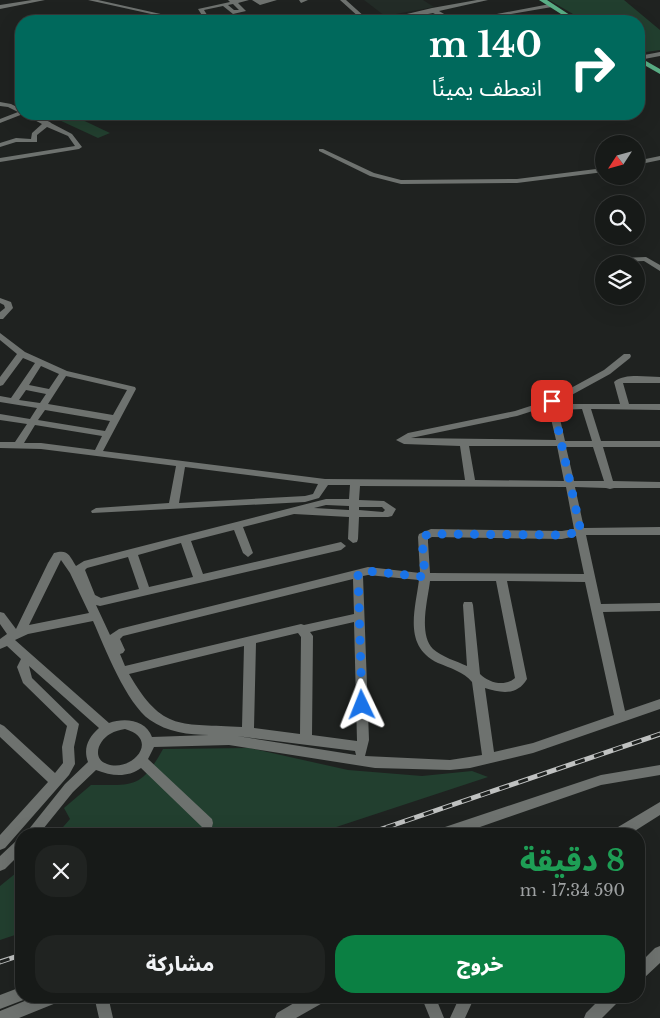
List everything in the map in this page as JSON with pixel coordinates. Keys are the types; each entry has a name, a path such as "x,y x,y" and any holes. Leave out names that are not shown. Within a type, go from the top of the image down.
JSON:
{"main road":[{"path":"542,0 565,15"},
{"path":"645,62 660,72"}],"street":[{"path":"0,7 42,0"},
{"path":"91,0 161,15"},
{"path":"205,15 201,9 232,1 246,0"},
{"path":"255,0 260,3 274,0"},
{"path":"343,0 361,15"},
{"path":"411,15 485,0"},
{"path":"224,4 232,12 243,11 232,1"},
{"path":"498,15 550,6"},
{"path":"432,10 442,15"},
{"path":"645,57 660,54"},
{"path":"0,104 9,105 15,108"},
{"path":"0,121 15,115"},
{"path":"0,160 79,147 70,135 41,120"},
{"path":"0,145 16,140 19,142 34,141 34,134 48,123"},
{"path":"321,150 372,176 401,182 517,181 595,171"},
{"path":"645,161 660,158"},
{"path":"645,259 660,269"},
{"path":"0,300 8,304 9,308 0,317"},
{"path":"2,341 39,363 64,373 132,388 97,454"},
{"path":"1,378 22,354"},
{"path":"620,717 581,532 560,445 553,405 557,398 607,372 627,356"},
{"path":"14,401 39,363"},
{"path":"18,445 31,421 64,373"},
{"path":"624,406 618,382 623,380 660,380"},
{"path":"24,387 52,392"},
{"path":"0,399 117,419"},
{"path":"660,407 553,405 408,436 400,440 560,445 660,444"},
{"path":"586,406 610,486"},
{"path":"0,417 108,434"},
{"path":"464,442 471,484"},
{"path":"0,446 18,445 324,482 355,484 660,485"},
{"path":"174,507 181,465"},
{"path":"96,511 305,499 316,496 324,482"},
{"path":"353,539 355,484"},
{"path":"296,511 383,515 388,514 391,509 384,504 326,502 81,566 80,570 91,598 100,602 341,546"},
{"path":"237,525 248,553"},
{"path":"501,578 521,679 517,685 504,689 447,663 423,646 420,638 420,613 425,577 422,538 428,534 562,535 581,532 660,531"},
{"path":"185,539 200,580"},
{"path":"132,553 145,592"},
{"path":"11,638 53,563 58,556 66,557 143,706 156,718 184,728 248,732 362,747"},
{"path":"125,670 115,640 115,635 119,633 368,571 425,577 590,578"},
{"path":"358,574 362,747 360,760"},
{"path":"468,605 476,677 489,759"},
{"path":"597,608 660,608"},
{"path":"0,616 11,638 28,657 107,728"},
{"path":"11,638 96,616"},
{"path":"125,670 250,642 298,628 303,629 359,617"},
{"path":"303,629 307,636 306,741"},
{"path":"248,732 250,642"},
{"path":"15,848 1,841 69,764 68,748 73,726 25,676 24,667 28,657"},
{"path":"48,700 64,689"},
{"path":"148,742 244,741 360,760 410,765 450,765 489,759 533,748 660,704"},
{"path":"119,724 136,726 144,733 148,742 148,750 141,760 131,768 118,771 106,769 96,763 92,755 92,746 96,738 107,728 119,724"},
{"path":"0,729 55,781"},
{"path":"141,760 207,823"},
{"path":"36,828 64,793 96,763"},
{"path":"460,828 601,780 660,770"},
{"path":"628,828 660,808"},
{"path":"0,865 15,852"},
{"path":"645,967 660,953"},
{"path":"0,1002 15,996"},
{"path":"0,1018 38,1003"},
{"path":"103,1003 106,1018"},
{"path":"282,1018 309,1003"},
{"path":"431,1003 437,1018"},
{"path":"457,1018 464,1003"},
{"path":"591,1018 607,1003"}],"shaded area":[{"path":"364,0 423,0 434,7 390,15 384,15"}],"green space":[{"path":"549,0 624,0 642,15 575,15"},
{"path":"645,18 660,30 660,50 645,52"},
{"path":"59,120 83,120 110,133 98,138"},
{"path":"249,748 348,770 422,776 472,771 488,777 333,828 62,828 70,819 64,808 91,785 126,784 142,778 163,749"},
{"path":"15,874 15,935 0,940 0,886"}],"railway":[{"path":"385,828 660,734"},
{"path":"0,962 15,957"}],"route":[{"path":"362,705 358,574 368,571 425,577 422,538 428,534 562,535 581,532 560,445 552,401"}]}
